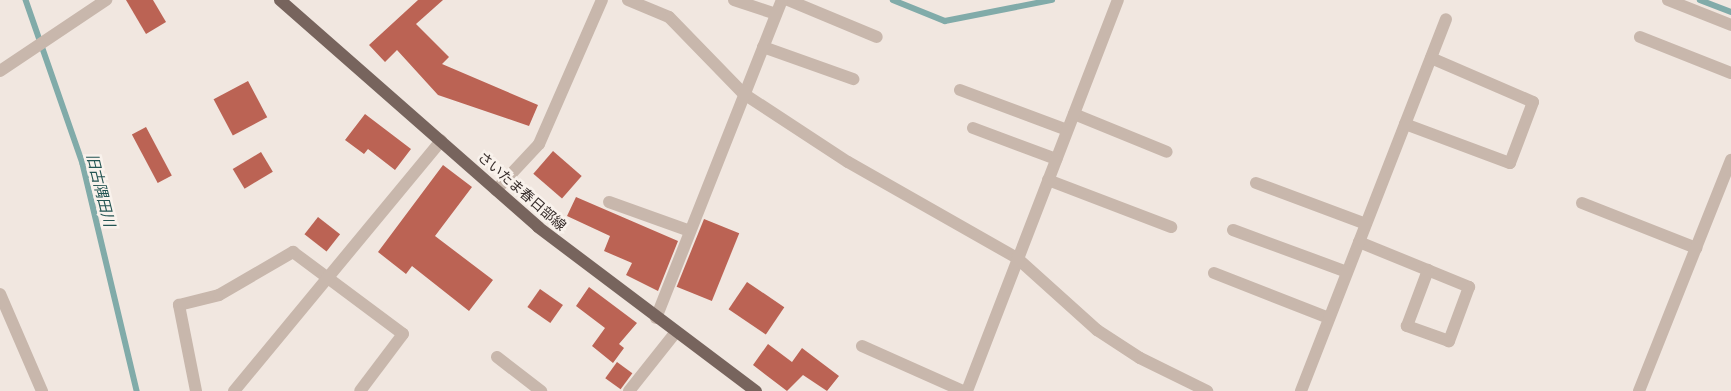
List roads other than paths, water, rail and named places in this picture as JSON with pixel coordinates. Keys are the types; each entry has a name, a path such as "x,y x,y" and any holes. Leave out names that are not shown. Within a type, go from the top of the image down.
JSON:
{"main road":[{"name":"さいたま春日部線","path":"280,0 496,190 656,318 756,391"}],"street":[{"path":"0,71 34,46 106,0"},
{"path":"496,190 539,144 602,0"},
{"path":"628,0 669,17 744,94 848,162 1018,258 1097,330 1140,358 1207,391"},
{"path":"734,0 776,14"},
{"path":"656,318 782,0"},
{"path":"788,0 877,37"},
{"path":"967,391 1118,0"},
{"path":"1668,0 1731,25"},
{"path":"1301,391 1446,19"},
{"path":"1640,37 1731,73"},
{"path":"763,46 853,79"},
{"path":"1405,124 1510,163 1533,102 1431,58"},
{"path":"960,90 1067,130"},
{"path":"1074,114 1167,152"},
{"path":"973,128 1056,159"},
{"path":"234,391 441,141"},
{"path":"1639,391 1731,160"},
{"path":"1048,180 1170,227"},
{"path":"1256,184 1366,224"},
{"path":"609,202 690,231"},
{"path":"1582,203 1696,248"},
{"path":"1233,230 1347,272"},
{"path":"1359,242 1428,270 1469,287 1449,341 1407,326 1428,270"},
{"path":"196,391 179,305 219,295 293,252 329,275 402,334 360,391"},
{"path":"1214,273 1330,318"},
{"path":"0,294 42,391"},
{"path":"629,391 676,332"},
{"path":"862,346 963,391"},
{"path":"497,357 541,391"}],"waterway":[{"name":"旧古隅田川","path":"26,0 83,164 137,391"},
{"path":"893,0 945,21 1052,0"},
{"path":"1700,0 1731,12"}]}
